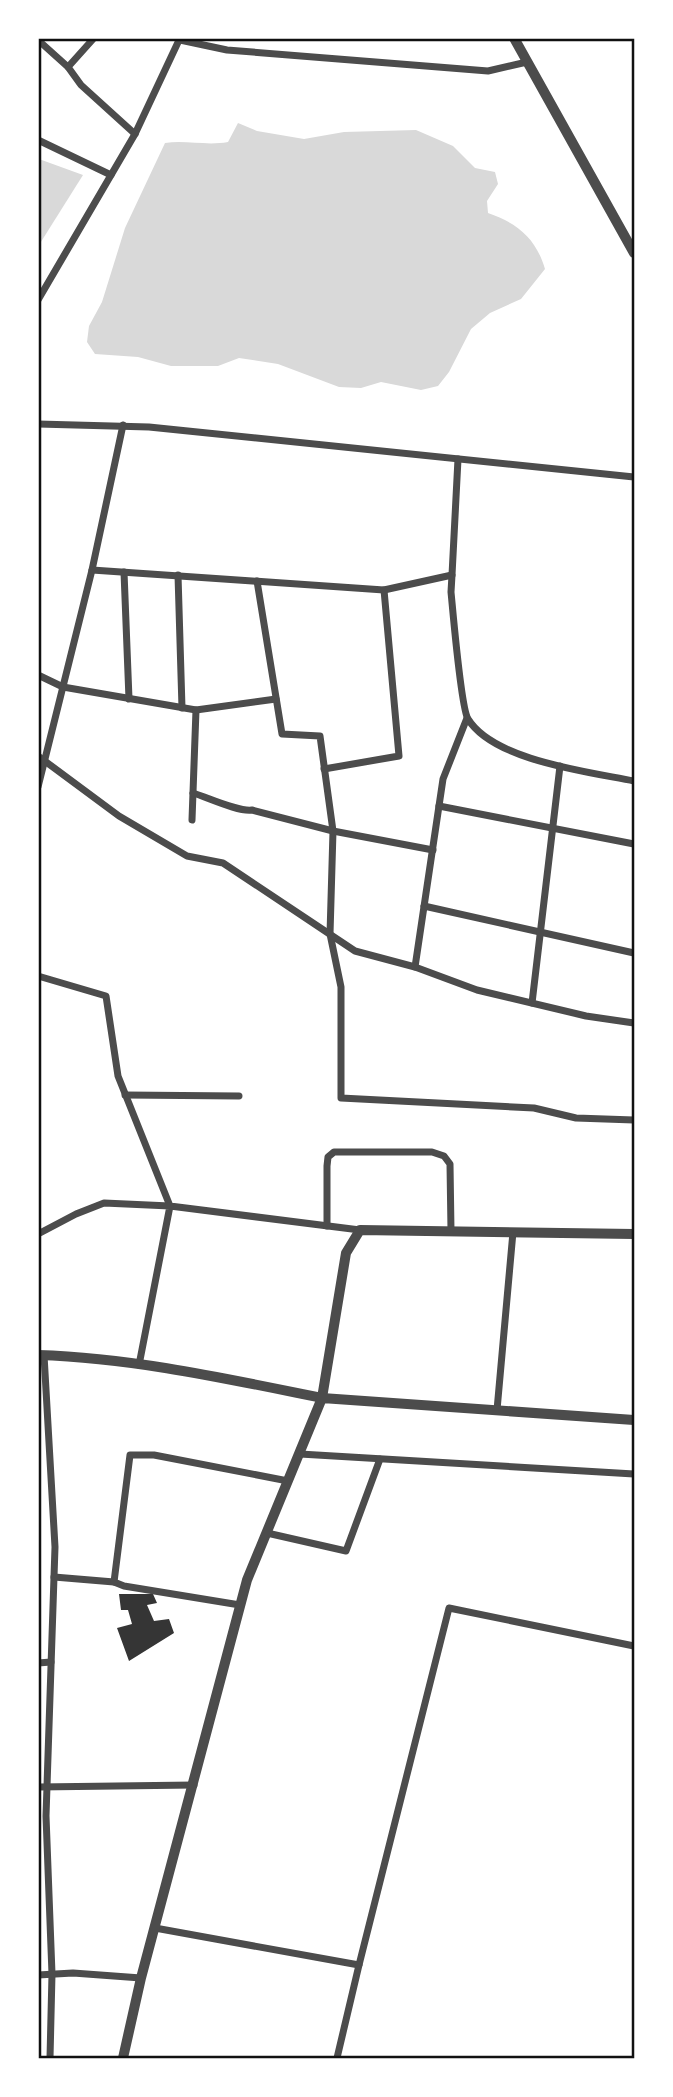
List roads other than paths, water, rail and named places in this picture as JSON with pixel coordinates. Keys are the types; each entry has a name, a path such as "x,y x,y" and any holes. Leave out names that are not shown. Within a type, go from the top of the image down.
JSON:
{"street":[{"path":"68,67 94,38"},
{"path":"514,38 635,253"},
{"path":"38,300 135,134 180,39 227,50 488,71 527,62"},
{"path":"38,40 68,67 81,85 135,134"},
{"path":"38,141 111,175"},
{"path":"38,424 123,425 635,477"},
{"path":"38,787 41,758 63,687 92,570 123,425"},
{"path":"415,967 443,779 467,718 451,592 458,459"},
{"path":"92,570 384,590 452,575"},
{"path":"124,572 130,699"},
{"path":"178,575 182,708"},
{"path":"257,581 282,734 320,736 333,831 330,934 341,987 341,1098 534,1108 576,1118 635,1120"},
{"path":"324,769 399,757 384,590"},
{"path":"38,674 63,687 196,710 276,699"},
{"path":"192,820 196,710"},
{"path":"467,718 487,738 532,760 635,780"},
{"path":"41,758 119,816 187,856 223,863 355,951 415,967 477,990 635,1023"},
{"path":"532,1003 560,766"},
{"path":"193,793 242,811 252,810 333,831 433,850"},
{"path":"439,806 635,844"},
{"path":"424,906 635,953"},
{"path":"38,976 106,996 118,1076 170,1206 139,1364"},
{"path":"125,1094 239,1096"},
{"path":"327,1226 327,1166 328,1157 334,1152 432,1153 444,1156 450,1164 451,1231"},
{"path":"38,1234 104,1203 170,1206 360,1230 635,1234"},
{"path":"123,2059 141,1978 240,1605 322,1398 346,1253 360,1230"},
{"path":"497,1410 513,1232"},
{"path":"50,2059 52,1975 43,1787 54,1577 51,1458 41,1355 139,1364 322,1398 635,1420"},
{"path":"300,1454 635,1474"},
{"path":"114,1582 130,1455 154,1455 288,1481"},
{"path":"267,1533 346,1551 380,1459"},
{"path":"54,1577 114,1582 124,1586 240,1605"},
{"path":"337,2059 449,1608 635,1646"},
{"path":"38,1663 51,1662"},
{"path":"43,1787 194,1785"},
{"path":"155,1928 359,1965"},
{"path":"38,1975 141,1978"}]}
